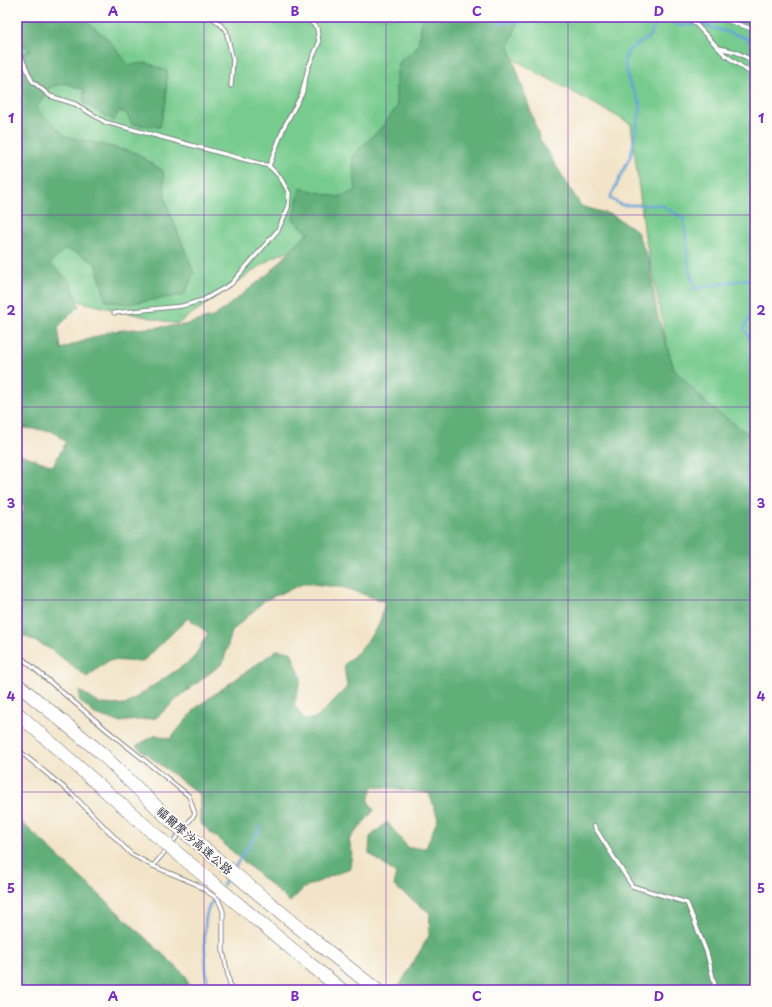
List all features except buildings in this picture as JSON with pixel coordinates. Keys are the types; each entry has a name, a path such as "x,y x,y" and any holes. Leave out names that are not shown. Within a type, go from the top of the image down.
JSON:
{"highway":[{"name":"福爾摩沙高速公路","path":"17,684 100,752 170,820 320,945 377,990"},
{"name":"福爾摩沙高速公路","path":"17,713 158,837 342,990"}],"lane":[{"path":"212,17 226,30 232,60 231,86"},
{"path":"269,166 284,127 302,94 308,68 319,43 316,28 306,17"},
{"path":"689,17 725,55 755,76"},
{"path":"717,17 755,30"},
{"path":"718,48 736,52 755,62"},
{"path":"17,51 20,54 32,81 50,96 75,104 105,122 269,166 280,177 289,193 288,208 278,230 231,284 203,300 182,306 114,313"},
{"path":"17,654 108,731 189,796 195,814 153,866"},
{"path":"17,749 73,795 131,854 153,866 196,884 218,899 223,911 223,951 231,990"},
{"path":"594,826 632,886 687,903 707,953 716,990"}],"green space":[{"path":"17,17 755,17 755,447 679,404 645,236 631,124 491,47 412,195 272,258 177,324 17,287"},
{"path":"17,17 81,17 108,39 129,65 147,63 167,71 166,101 160,127 132,124 126,113 119,111 114,121 84,103 84,90 65,83 50,87 36,108 65,136 136,153 163,171 166,203 194,273 184,295 127,304 106,301 96,264 80,254 65,249 50,264 70,281 79,306 58,327 61,349 112,331 184,325 215,316 268,274 308,233 293,219 300,188 338,197 356,191 352,156 381,128 397,107 397,69 402,59 413,52 418,45 422,17 520,17 509,46 540,140 581,206 612,215 636,230 649,261 657,313 674,369 707,404 755,439 755,990 401,990 398,988 429,936 430,913 394,886 396,874 369,853 370,837 387,822 408,848 426,848 438,818 429,793 373,786 368,801 374,810 349,840 352,852 350,868 304,888 290,902 200,823 200,795 136,746 156,735 170,739 198,706 277,650 291,652 301,678 294,705 305,720 318,717 347,687 344,665 360,650 379,625 385,602 346,588 305,583 265,600 232,631 223,663 179,697 156,718 119,722 95,714 79,700 80,691 100,704 125,705 193,659 208,633 188,618 142,662 109,660 87,677 52,650 17,632 17,521 24,510 17,481 17,453 53,466 66,442 52,431 17,427 17,57 30,50 17,40"},
{"path":"17,818 186,976 189,990 17,990"}],"waterway":[{"path":"499,23 523,22 532,17"},
{"path":"660,17 648,38 629,50 624,61 629,82 641,105 631,155 610,198 621,205 662,205 684,219 689,270 695,289 747,279 755,286"},
{"path":"665,17 679,26 701,24 746,38 755,46"},
{"path":"755,306 744,328 755,348"},
{"path":"234,868 261,827"},
{"path":"223,885 230,874"},
{"path":"209,990 205,961 205,927 209,907 216,896"}]}
